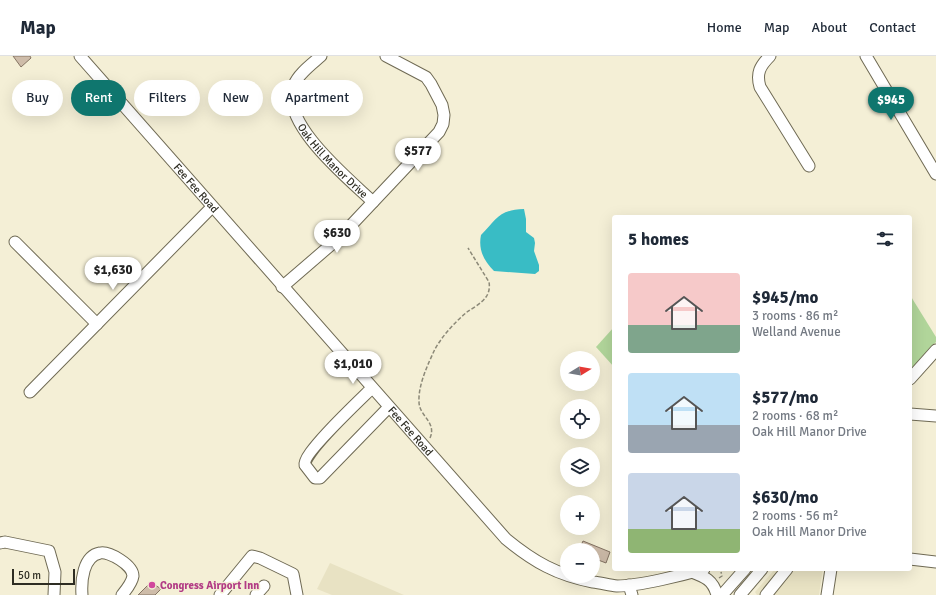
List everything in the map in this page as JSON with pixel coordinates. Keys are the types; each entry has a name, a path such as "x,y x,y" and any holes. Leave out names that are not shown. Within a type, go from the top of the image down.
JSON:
{"street":[{"name":"Fee Fee Road","path":"80,56 494,528 523,553 544,567 572,578 631,590 695,571"},
{"name":"Oak Hill Manor Drive","path":"321,56 299,77 294,85 292,101 294,110 299,121 315,145 373,202"},
{"name":"Oak Hill Manor Drive","path":"282,287 340,237 439,132 443,124 444,115 438,95 426,77 386,56"},
{"path":"770,56 759,69 758,74 760,87 809,166"},
{"path":"866,56 936,174"},
{"path":"30,392 212,207"},
{"path":"15,242 97,324"},
{"path":"912,377 936,350"},
{"path":"372,388 316,445 305,459 304,465 315,478 320,478 388,408"},
{"path":"912,414 936,416"},
{"path":"0,544 5,542 49,552 55,572 54,595"},
{"path":"82,595 86,564 91,557 105,552 121,561 131,570 133,576 127,590 122,595"},
{"path":"220,595 252,556 260,558 293,574 297,595"},
{"path":"912,558 936,562"},
{"path":"722,595 743,571"},
{"path":"740,595 760,571"},
{"path":"766,595 785,571"},
{"path":"827,595 831,571"},
{"path":"691,572 709,580 715,588 717,595"},
{"path":"256,595 264,586"}],"path":[{"path":"423,448 432,429 419,402 422,383 431,358 447,331 486,297 490,287 489,282 468,248"},
{"path":"715,580 722,576 721,572"}],"shaded area":[{"path":"330,563 404,595 332,595 317,589"},
{"path":"773,571 823,571 819,595 757,595 755,592"}],"green space":[{"path":"912,298 936,337 936,342 912,370"},
{"path":"612,329 612,365 596,347"}],"water":[{"path":"524,209 526,232 534,238 534,251 539,265 539,271 535,274 494,271 487,263 481,250 481,235 503,213"}],"building":[{"path":"13,56 30,56 31,58 21,67"},
{"path":"600,548 610,552 606,563 600,561"},
{"name":"Congress Airport Inn","path":"151,582 161,589 155,595 138,595"}],"place":[{"name":"Congress Airport Inn","path":"152,585"}]}
